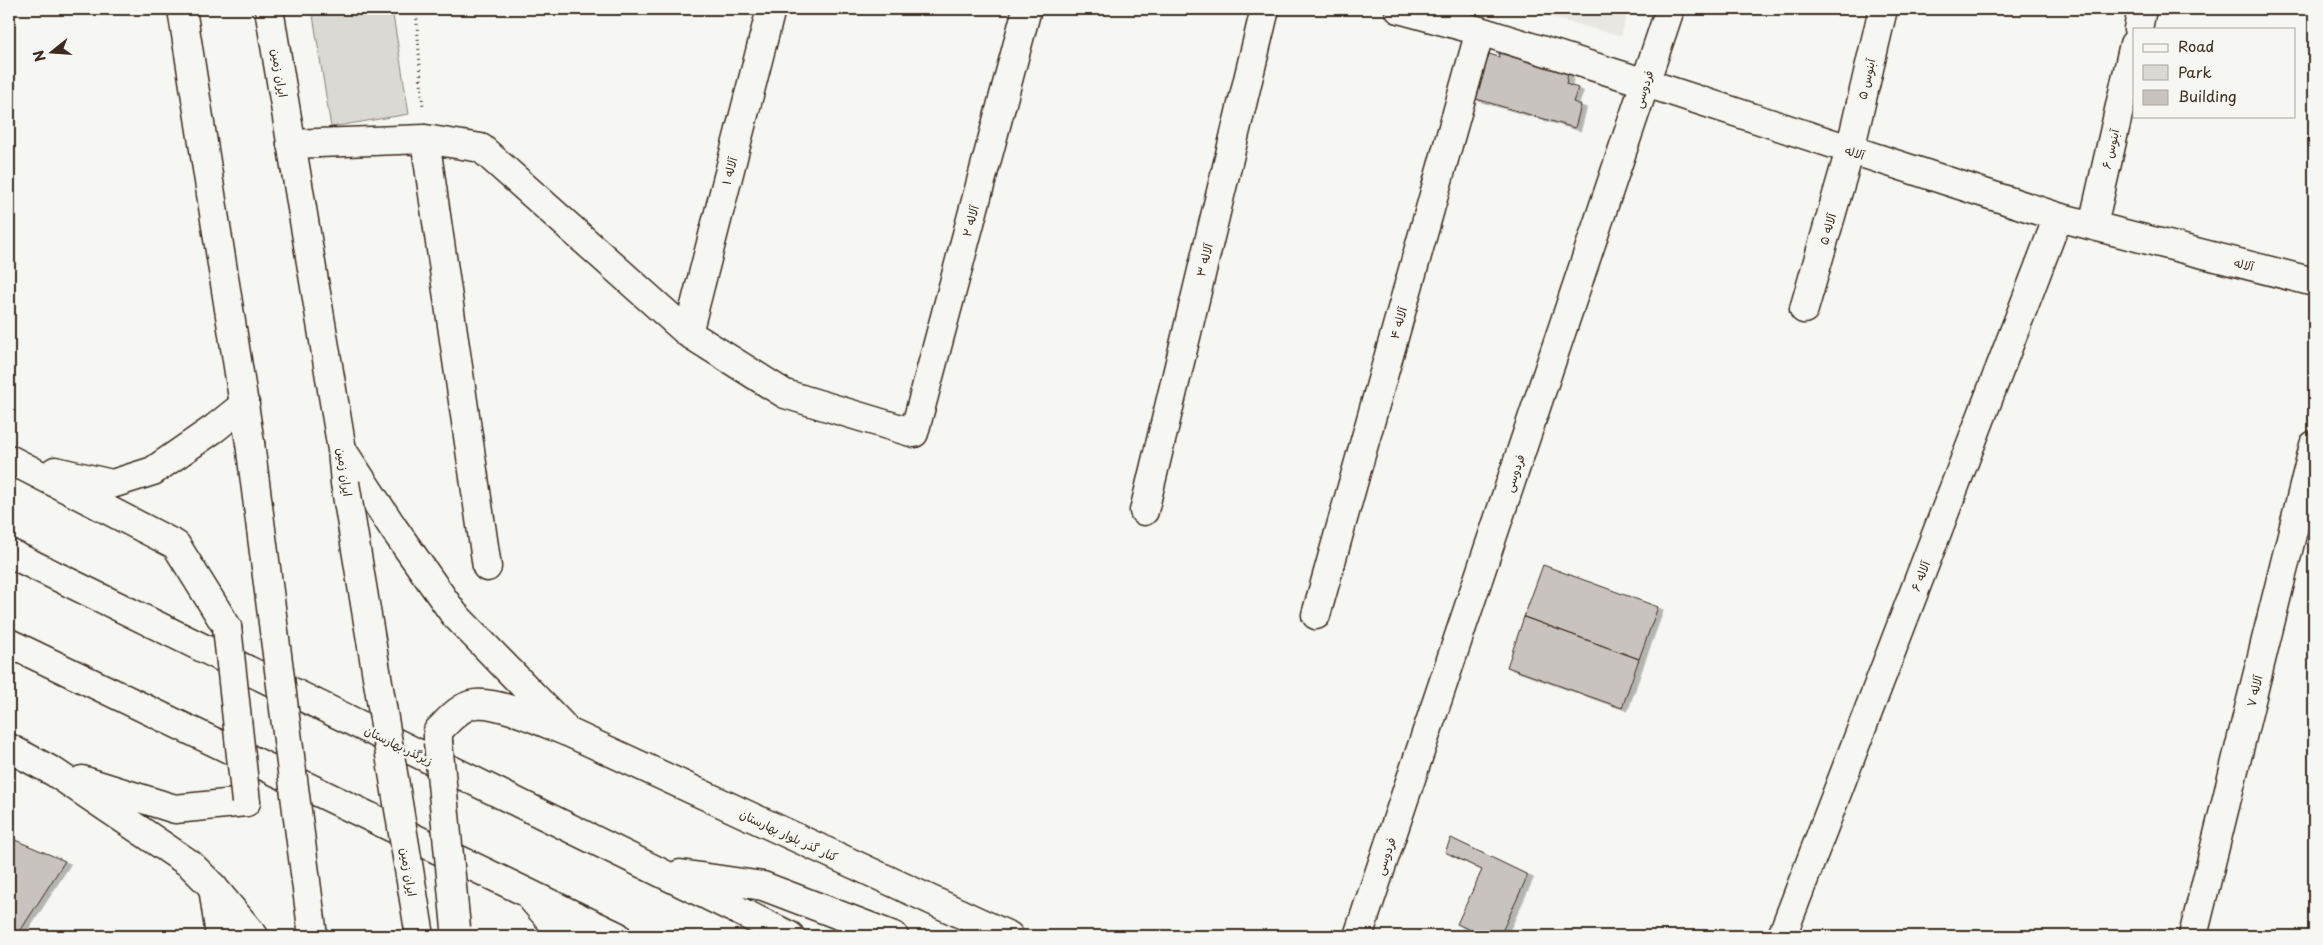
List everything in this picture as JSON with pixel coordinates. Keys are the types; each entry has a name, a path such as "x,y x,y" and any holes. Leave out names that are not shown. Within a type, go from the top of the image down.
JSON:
{"main road":[{"path":"182,9 250,443 314,936"},
{"name":"ایران زمین","path":"269,9 420,936"},
{"name":"آلاله ۱","path":"688,333 772,9"},
{"name":"آلاله ۲","path":"688,333 785,394 914,433 1027,9"},
{"name":"آلاله ۳","path":"1144,511 1265,9"},
{"name":"آلاله","path":"1399,9 1480,31 1646,83 2058,217 2314,282"},
{"name":"فردوسی","path":"1358,936 1670,9"},
{"name":"آبنوس ۵","path":"1850,150 1883,9"},
{"path":"2138,28 2142,9"},
{"name":"آلاله ۴","path":"1316,615 1480,31"},
{"name":"آبنوس ۶","path":"2093,225 2133,48"},
{"path":"425,140 487,567"},
{"path":"291,144 425,140 481,148 688,333"},
{"name":"آلاله ۵","path":"1804,309 1850,150"},
{"name":"آلاله ۶","path":"1782,936 2058,217"},
{"path":"14,461 112,484 153,471 216,428 244,404"},
{"name":"آلاله ۷","path":"2193,936 2314,445"},
{"path":"342,450 454,614 570,733"},
{"path":"14,461 176,545 227,627 246,802 175,809 54,772"},
{"name":"زیرگذر بهارستان","path":"9,553 790,936"},
{"path":"9,643 617,936"},
{"name":"کنار گذر بلوار بهارستان","path":"459,932 438,731 454,714 474,704 504,708 570,733 1009,936"},
{"path":"9,748 54,772 190,864 213,886 254,936"},
{"path":"655,871 762,886 894,936"},
{"path":"213,886 220,936"},
{"path":"527,893 564,936"}],"path":[{"path":"416,9 425,140"}],"shaded area":[{"path":"1521,9 1628,9 1621,36"}],"green space":[{"path":"312,9 392,9 409,114 331,127"}],"building":[{"path":"1499,53 1568,73 1566,84 1578,88 1573,102 1581,105 1575,128 1473,98 1479,57 1488,59 1489,54 1499,57"},
{"path":"1543,565 1658,607 1639,659 1524,617"},
{"path":"1524,617 1639,659 1622,708 1507,667"},
{"path":"1451,838 1528,875 1500,936 1483,936 1457,924 1482,870 1445,852"},
{"path":"15,840 65,861 17,936 9,936 9,849"}]}
